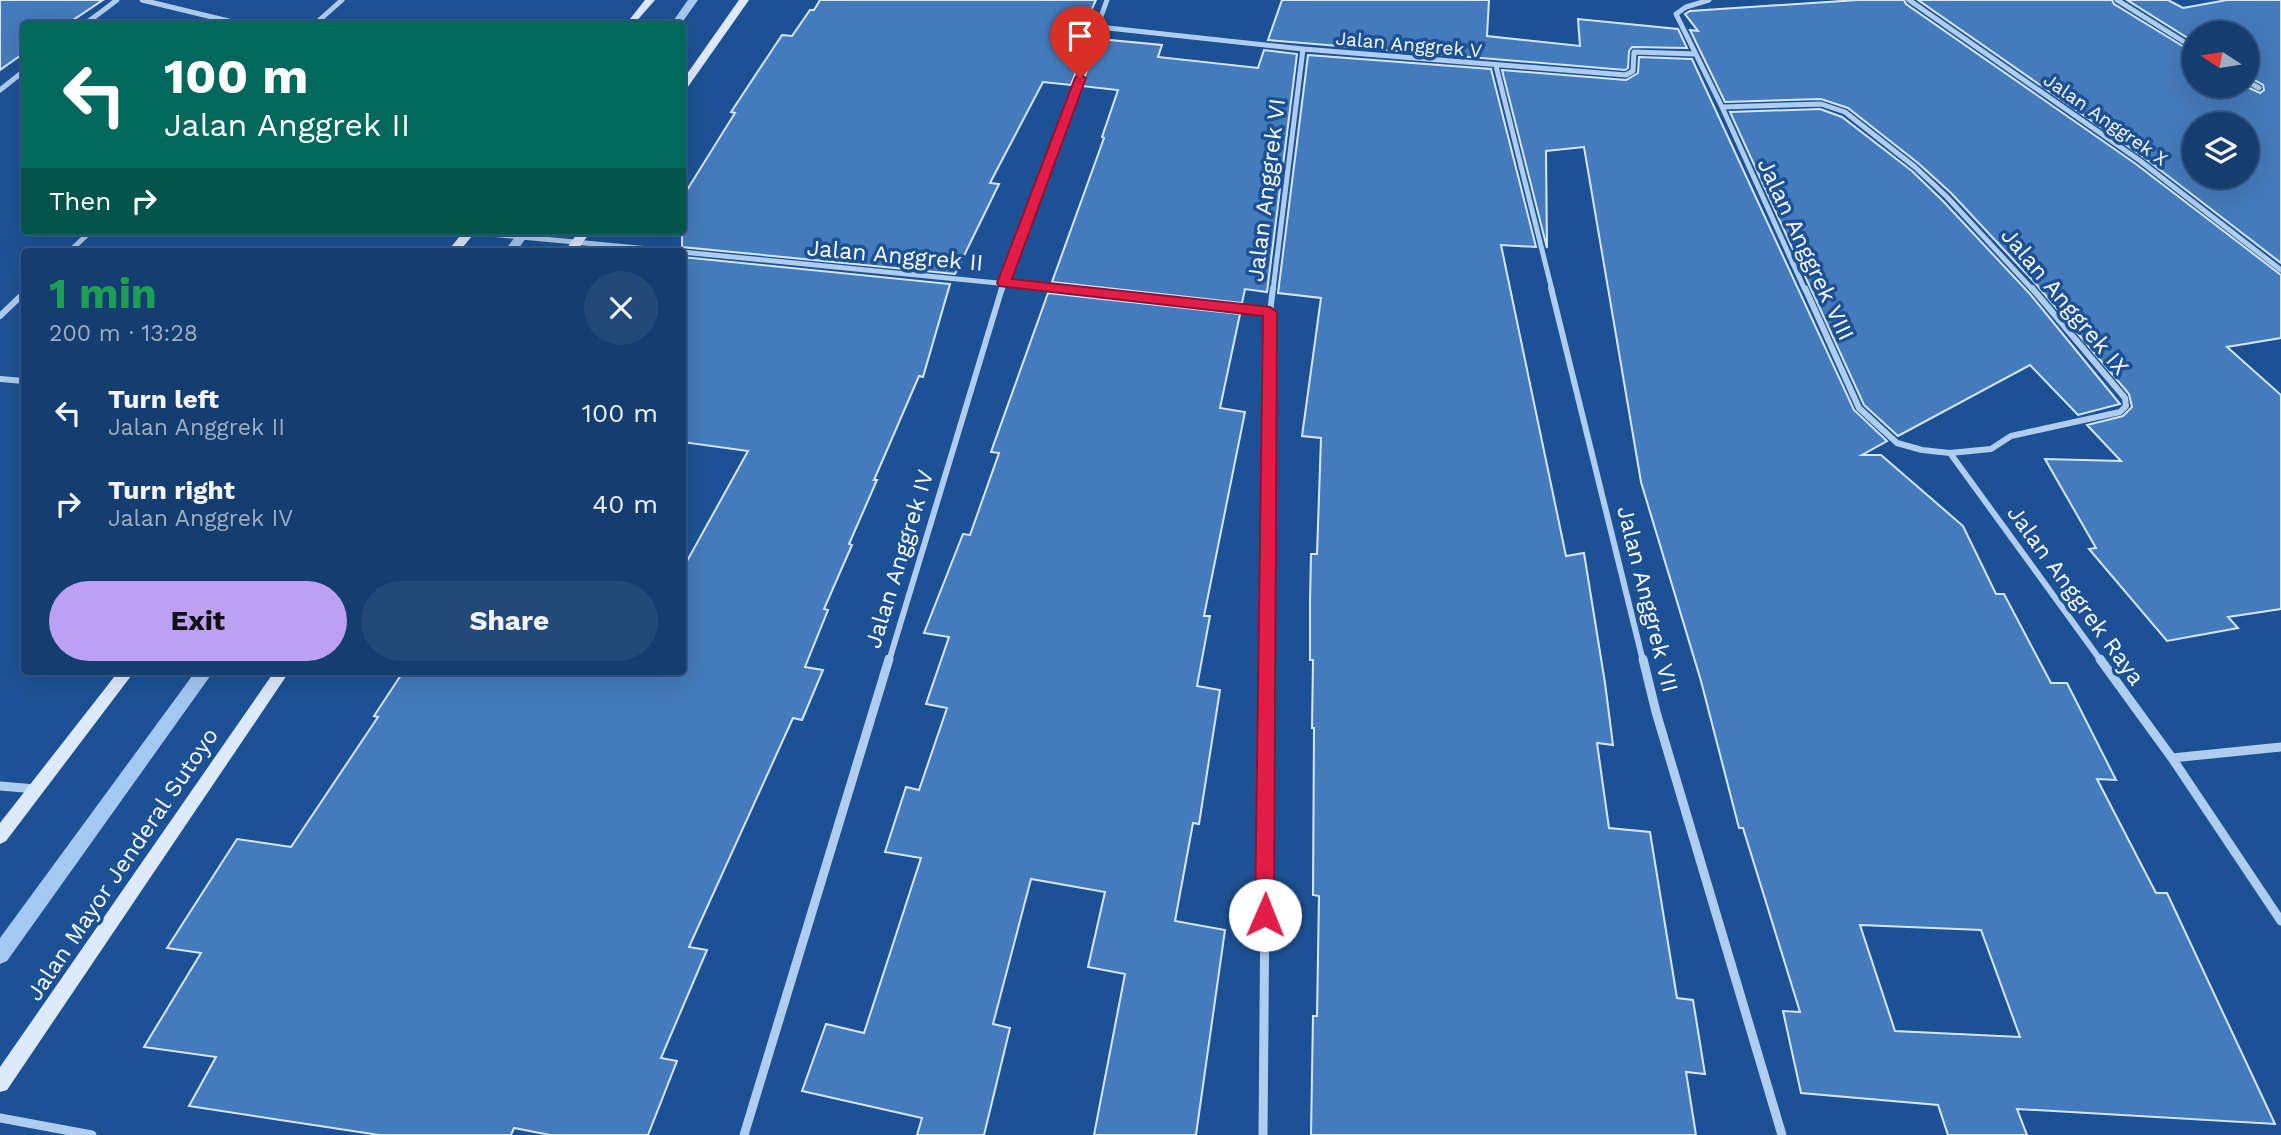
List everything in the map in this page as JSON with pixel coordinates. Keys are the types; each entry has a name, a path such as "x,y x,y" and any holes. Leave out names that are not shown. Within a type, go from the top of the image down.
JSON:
{"main road":[{"path":"632,21 650,0"},
{"path":"686,83 744,0"},
{"path":"0,836 125,675"},
{"name":"Jalan Mayor Jenderal Sutoyo","path":"0,1083 280,675"}],"street":[{"path":"89,21 117,0"},
{"path":"142,0 229,21"},
{"path":"165,5 172,0"},
{"path":"318,21 342,0"},
{"name":"Jalan Anggrek IV","path":"744,1135 1004,283 1107,0"},
{"path":"1709,0 1686,7 1676,14 1722,107"},
{"name":"Jalan Anggrek X","path":"1909,0 2139,160 2281,270"},
{"path":"2117,0 2182,41"},
{"name":"Jalan Anggrek V","path":"1099,27 1303,49 1496,66 1548,66 1630,75 1633,71 1634,52 1695,54"},
{"name":"Jalan Anggrek VI","path":"1263,1135 1270,312 1303,49"},
{"name":"Jalan Anggrek VII","path":"1496,66 1656,712 1782,1135"},
{"path":"0,90 21,73"},
{"name":"Jalan Anggrek IX","path":"1722,107 1830,105 1847,112 1899,153 1972,220 2125,398 2126,406 2120,412 2011,436 1991,449 1950,453"},
{"name":"Jalan Anggrek VIII","path":"1722,107 1859,408 1897,443 1922,450 1950,453"},
{"path":"73,248 87,235"},
{"name":"Jalan Anggrek II","path":"496,235 562,241 574,247 596,248"},
{"name":"Jalan Anggrek II","path":"686,252 1270,312"},
{"path":"0,316 21,296"},
{"path":"0,379 21,381"},
{"name":"Jalan Anggrek Raya","path":"1950,453 2172,758 2281,920"},
{"path":"2172,758 2281,747"},
{"path":"0,786 37,789"},
{"path":"0,1118 92,1135"}],"building":[{"path":"0,0 103,0 72,21 21,21 21,55 0,70"},
{"path":"820,0 1096,0 1079,37 1088,38 1071,85 1043,82 990,183 999,184 955,274 682,247 682,235 686,235 686,192 735,113 731,112 782,35 792,36 810,10 814,10"},
{"path":"1282,0 1489,0 1487,36 1580,46 1578,19 1678,29 1687,48 1632,47 1629,51 1628,68 1625,70 1268,40"},
{"path":"1858,0 1904,0 1906,4 2136,164 2281,275 2281,338 2227,347 2281,395 2281,609 2228,617 2238,628 2167,641 2089,549 2096,548 2045,459 2121,461 2087,425 2123,416 2132,407 2129,394 2036,284 1951,193 1918,163 1848,108 1821,99 1725,102 1690,30 1698,31 1685,14 1690,11"},
{"path":"1918,0 2112,0 2114,4 2182,46 2182,98 2259,98 2259,93 2264,90 2259,83 2259,21 2182,21 2182,34 2127,0 2168,0 2183,8 2227,0 2281,0 2281,263 2185,189 2259,189 2259,112 2182,112 2182,187"},
{"path":"1099,39 1162,45 1158,57 1258,68 1264,50 1297,54 1267,292 1245,289 1242,303 1052,282 1104,138 1102,137 1118,90 1081,86"},
{"path":"1308,55 1491,69 1536,247 1501,245 1566,556 1584,553 1605,683 1613,745 1597,743 1609,828 1650,832 1677,998 1693,1000 1705,1074 1686,1072 1696,1135 1311,1135 1319,896 1313,895 1314,728 1310,603 1311,554 1317,554 1321,438 1302,436 1321,298 1278,293"},
{"path":"1639,57 1692,59 1854,410 1887,441 1862,455 1881,455 1963,526 1996,594 2004,594 2051,683 2067,683 2116,780 2097,779 2156,893 2167,893 2275,1124 2017,1109 2027,1135 1948,1135 1938,1105 1801,1093 1783,1011 1800,1012 1743,828 1739,828 1701,681 1641,482 1584,147 1546,151 1547,248 1502,70 1626,80 1638,73","holes":["1860,925 1981,930 2020,1037 1895,1031"]},
{"path":"1820,109 1842,117 1912,171 1943,201 2030,294 2120,404 2078,415 2030,365 1898,436 1864,405 1730,112"},
{"path":"686,257 950,284 923,377 919,376 874,480 877,480 849,544 852,545 824,609 828,610 805,667 823,670 802,720 793,718 689,947 707,950 661,1058 677,1061 648,1135 550,1135 514,1128 511,1135 379,1135 189,1106 216,1057 144,1047 201,953 167,948 237,839 291,847 378,717 374,716 401,675 686,675 686,563 748,451 686,443"},
{"path":"1048,293 1240,314 1220,408 1245,412 1204,616 1210,616 1197,686 1220,690 1199,824 1193,823 1175,921 1225,930 1196,1135 1094,1135 1125,974 1088,967 1105,892 1031,879 993,1024 1010,1028 984,1135 917,1135 922,1118 802,1091 826,1024 864,1033 921,858 885,852 906,787 919,790 947,708 926,704 949,637 924,633 963,534 970,535 999,453 991,452"}],"waterway":[{"path":"678,21 693,0"},
{"path":"513,248 522,235"},
{"path":"0,954 203,675"}],"route":[{"path":"1080,78 1004,283 1270,312 1265,915"}]}
